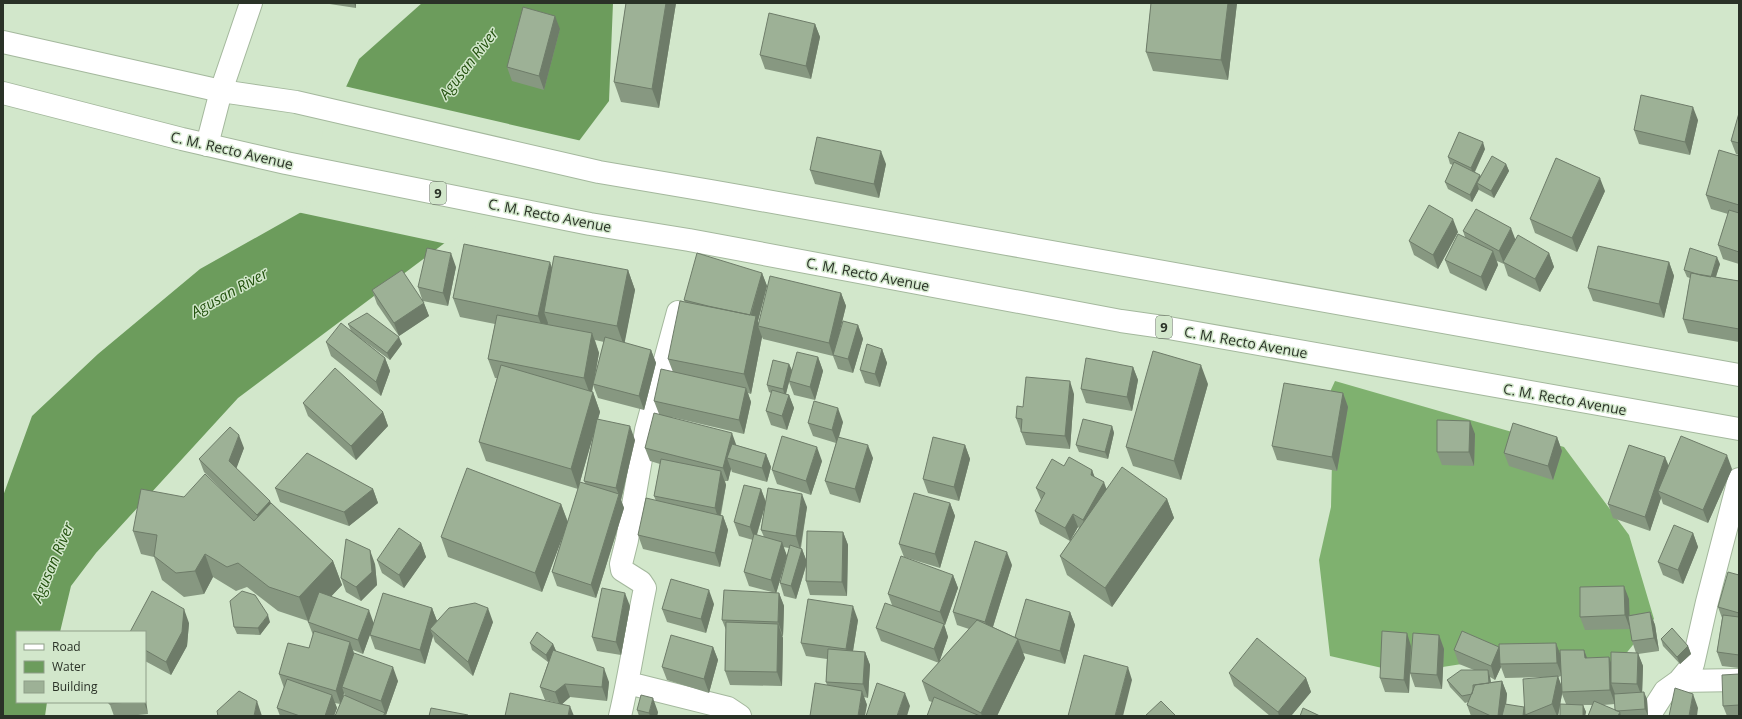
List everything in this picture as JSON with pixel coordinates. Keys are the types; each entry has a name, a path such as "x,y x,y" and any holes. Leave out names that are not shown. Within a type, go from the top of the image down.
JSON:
{"main road":[{"path":"207,144 221,91 251,3"},
{"path":"3,42 221,91 296,102 599,172 711,190 1739,375"},
{"name":"C. M. Recto Avenue","path":"3,93 286,163 590,224 689,240 1121,321 1163,327 1739,430"},
{"path":"620,716 628,683 637,624 645,588 641,582 622,570 621,564 627,540 646,430 678,312"},
{"path":"1649,716 1665,691 1679,681 1693,664 1707,602 1739,479"},
{"path":"1679,681 1739,680"},
{"path":"628,683 728,708 740,716"}],"shaded area":[{"path":"1335,381 1564,447 1629,535 1654,619 1611,672 1494,659 1404,673 1330,656 1319,560 1331,507 1332,461 1324,405"}],"water":[{"name":"Agusan River","path":"422,3 613,3 609,101 549,181 450,239 238,398 96,553 71,586 60,631 16,631 16,703 47,703 45,716 3,716 3,496 32,416 98,354 200,269 312,206 325,132 359,59"}],"pier":[{"path":"344,86 582,141 550,183 447,244 297,212 310,205 323,131"}],"building":[{"path":"626,3 666,3 652,89 614,82"},
{"path":"1151,3 1228,3 1221,60 1146,52"},
{"path":"523,7 555,16 539,76 507,67"},
{"path":"769,13 815,24 806,66 760,55"},
{"path":"1641,95 1693,107 1685,142 1634,130"},
{"path":"1739,113 1739,143 1731,141"},
{"path":"1459,132 1483,142 1471,168 1448,157"},
{"path":"817,137 881,151 874,184 810,170"},
{"path":"1719,150 1739,156 1739,205 1706,195"},
{"path":"1492,156 1506,164 1491,191 1477,183"},
{"path":"1556,158 1600,178 1572,238 1530,219"},
{"path":"1454,162 1480,175 1470,195 1445,182"},
{"path":"1429,205 1453,219 1433,255 1409,241"},
{"path":"1476,209 1511,228 1499,251 1463,231"},
{"path":"1729,210 1739,213 1739,252 1718,245"},
{"path":"1458,234 1493,251 1481,277 1445,260"},
{"path":"1518,235 1549,253 1535,279 1503,262"},
{"path":"464,244 550,262 538,316 453,298"},
{"path":"1598,246 1669,262 1659,304 1588,288"},
{"path":"427,248 451,253 443,293 418,287"},
{"path":"1690,248 1717,257 1711,277 1684,270"},
{"path":"697,253 762,273 750,315 684,300"},
{"path":"554,256 628,270 617,326 544,312"},
{"path":"402,270 424,303 394,323 372,290"},
{"path":"1691,273 1739,281 1739,329 1683,319"},
{"path":"770,276 841,293 829,343 758,326"},
{"path":"680,301 756,316 744,374 668,359"},
{"path":"367,313 399,337 387,353 348,324"},
{"path":"497,315 592,333 584,378 488,359"},
{"path":"843,321 858,325 848,359 833,355"},
{"path":"341,323 385,358 376,382 326,342"},
{"path":"605,337 651,350 639,396 593,384"},
{"path":"867,344 882,349 875,374 860,370"},
{"path":"1153,351 1201,365 1174,461 1126,447"},
{"path":"797,352 818,357 810,387 789,381"},
{"path":"1086,358 1133,367 1127,397 1081,389"},
{"path":"773,360 789,364 783,389 767,385"},
{"path":"501,365 593,392 571,469 479,442"},
{"path":"335,368 383,412 351,446 303,403"},
{"path":"661,369 746,388 739,420 654,401"},
{"path":"1026,377 1070,381 1065,436 1021,432 1022,419 1016,418 1017,406 1023,407"},
{"path":"1284,383 1343,393 1332,457 1272,446"},
{"path":"772,390 789,395 782,416 766,411"},
{"path":"814,401 838,408 832,430 808,423"},
{"path":"654,413 732,433 723,468 645,448"},
{"path":"597,419 630,426 616,488 584,481"},
{"path":"1083,419 1112,426 1105,452 1076,445"},
{"path":"1437,420 1470,421 1469,452 1437,452"},
{"path":"1513,423 1557,437 1548,466 1504,453"},
{"path":"230,427 239,435 229,461 270,501 257,515 199,459"},
{"path":"782,436 817,447 806,481 772,470"},
{"path":"1681,436 1727,455 1703,510 1658,491"},
{"path":"838,437 868,445 855,489 825,481"},
{"path":"933,437 965,445 954,487 923,479"},
{"path":"732,444 766,454 762,468 727,458"},
{"path":"1629,445 1665,457 1645,517 1608,504"},
{"path":"307,453 373,489 344,512 275,488"},
{"path":"1069,457 1092,470 1091,475 1104,482 1083,520 1073,514 1065,528 1035,511 1045,493 1036,488 1052,459 1064,466"},
{"path":"661,459 721,471 715,508 654,496"},
{"path":"1122,467 1167,499 1105,588 1060,556"},
{"path":"467,468 561,504 535,573 441,537"},
{"path":"205,474 254,521 271,503 333,561 299,597 269,587 238,563 227,567 205,554 195,571 176,573 154,556 157,535 133,531 141,489 184,497"},
{"path":"580,482 619,494 591,585 552,572"},
{"path":"744,485 761,489 750,527 734,522"},
{"path":"768,488 802,494 796,536 761,530"},
{"path":"914,493 950,503 935,554 899,544"},
{"path":"646,498 723,516 715,553 638,535"},
{"path":"1674,525 1693,533 1678,570 1658,562"},
{"path":"399,528 421,543 399,575 377,560"},
{"path":"807,531 843,532 842,582 806,581"},
{"path":"754,534 782,542 771,580 744,572"},
{"path":"346,539 370,550 372,572 356,587 341,578"},
{"path":"975,541 1007,552 985,622 953,612"},
{"path":"790,545 802,549 791,586 780,583"},
{"path":"901,556 953,575 940,612 888,594"},
{"path":"1728,572 1739,575 1739,613 1718,607"},
{"path":"671,579 709,590 701,619 662,609"},
{"path":"1624,586 1625,615 1580,617 1580,587"},
{"path":"602,588 625,593 616,642 592,637"},
{"path":"724,590 779,593 778,622 722,620"},
{"path":"152,591 184,609 182,632 166,662 146,651 146,631 131,631"},
{"path":"242,591 255,595 268,615 258,628 234,627 230,601"},
{"path":"319,592 369,610 358,640 308,622"},
{"path":"383,593 432,608 420,650 370,635"},
{"path":"808,599 853,606 846,649 801,643"},
{"path":"1026,599 1070,612 1060,651 1015,637"},
{"path":"475,603 488,608 468,662 430,629 449,608"},
{"path":"885,603 944,624 934,649 876,628"},
{"path":"1650,612 1654,638 1632,641 1628,616"},
{"path":"1723,615 1739,617 1739,655 1717,652"},
{"path":"977,620 1018,639 981,713 922,681"},
{"path":"726,622 778,624 777,672 725,671"},
{"path":"1672,628 1688,646 1677,657 1661,639"},
{"path":"314,631 350,642 336,691 279,674 288,643 309,648"},
{"path":"1382,631 1407,633 1404,680 1380,678"},
{"path":"1462,631 1499,647 1491,666 1454,650"},
{"path":"537,632 553,644 546,655 530,643"},
{"path":"1413,633 1439,635 1437,675 1410,673"},
{"path":"671,635 713,647 704,679 662,667"},
{"path":"1257,638 1306,678 1278,712 1229,673"},
{"path":"1556,643 1557,663 1500,664 1499,644"},
{"path":"828,649 865,652 863,684 826,682"},
{"path":"553,650 604,668 602,687 565,684 555,692 540,687"},
{"path":"1560,650 1584,650 1585,658 1609,657 1610,690 1562,692"},
{"path":"1611,652 1638,653 1637,684 1611,683"},
{"path":"354,653 393,667 381,701 342,687"},
{"path":"1084,655 1128,667 1115,716 1068,716"},
{"path":"1461,670 1488,670 1489,683 1473,685 1472,694 1462,696 1447,680"},
{"path":"1739,674 1739,705 1723,706 1722,675"},
{"path":"1558,676 1552,704 1525,715 1523,679"},
{"path":"287,679 332,695 325,716 300,716 277,708"},
{"path":"1502,681 1498,716 1491,716 1467,705 1475,685"},
{"path":"815,683 862,691 858,716 810,716"},
{"path":"877,683 905,693 897,716 866,716"},
{"path":"1675,688 1693,694 1689,716 1669,716"},
{"path":"239,691 257,701 254,716 218,716 217,711"},
{"path":"1644,692 1645,709 1615,710 1614,694"},
{"path":"510,693 570,706 568,716 505,716"},
{"path":"344,695 385,713 383,716 335,716"},
{"path":"641,695 653,698 649,713 637,710"},
{"path":"934,697 980,716 927,716"},
{"path":"1161,701 1176,716 1145,716"},
{"path":"1594,701 1620,712 1618,716 1588,716"},
{"path":"1505,704 1524,707 1523,716 1502,716"},
{"path":"1560,704 1583,705 1583,716 1560,716"},
{"path":"431,708 468,715 468,716 429,716"},
{"path":"1303,708 1320,716 1300,716"}]}
